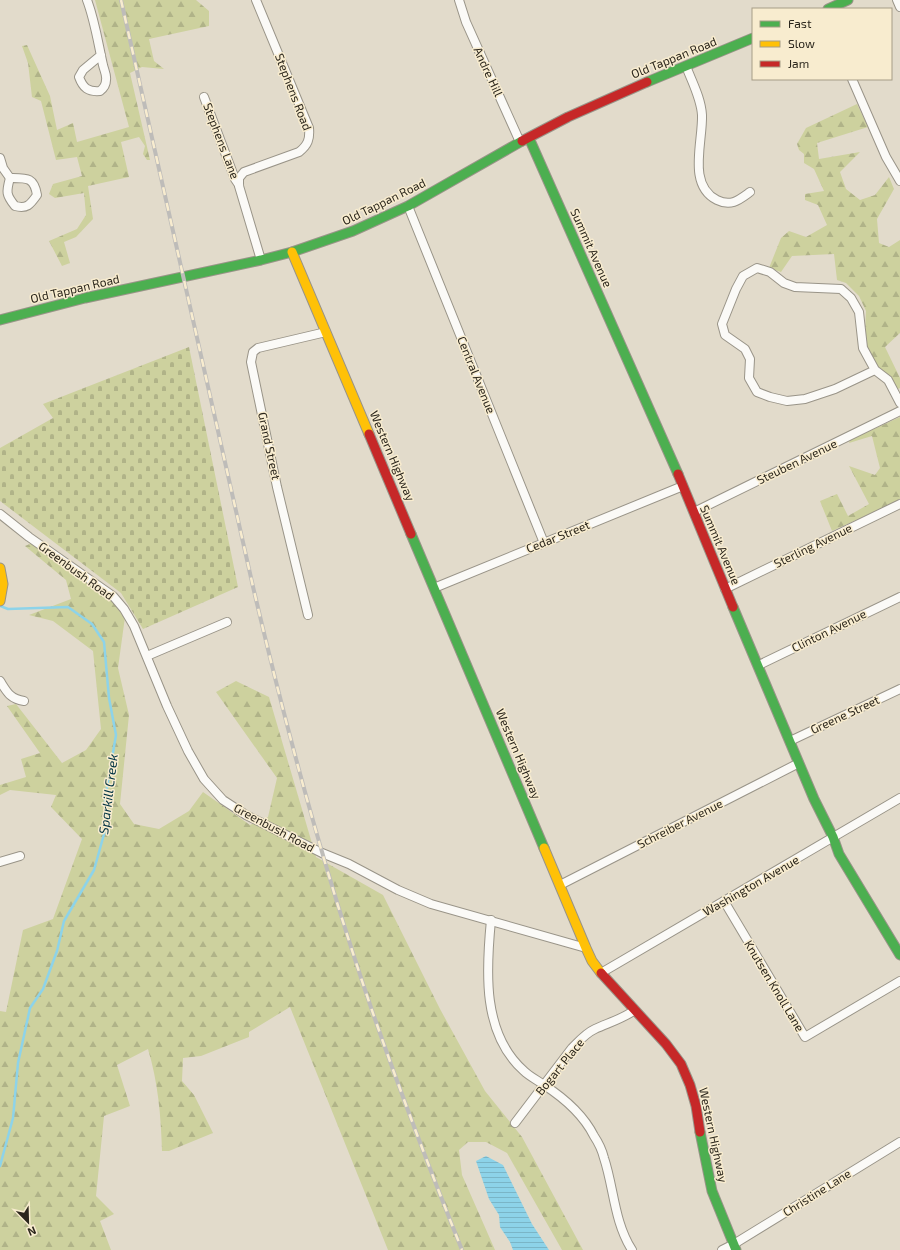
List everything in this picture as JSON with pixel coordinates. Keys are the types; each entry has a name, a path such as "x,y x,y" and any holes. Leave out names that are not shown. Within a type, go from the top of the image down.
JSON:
{"street":[{"path":"87,0 92,14 101,55"},
{"name":"Stephens Road","path":"239,186 239,178 244,172 300,152 305,148 310,136 309,128 256,0"},
{"name":"Andre Hill","path":"459,0 466,22 520,142"},
{"path":"830,8 848,0"},
{"path":"897,0 900,6"},
{"name":"Old Tappan Road","path":"0,320 85,298 261,260 292,252 353,231 408,206 520,142 568,117 612,96 752,38"},
{"path":"686,66 699,97 702,115 698,170 702,185 710,196 724,203 738,201 750,192"},
{"path":"852,80 886,157 900,182"},
{"name":"Stephens Lane","path":"204,97 239,186"},
{"name":"Summit Avenue","path":"529,138 683,486 814,799 833,837 839,854 900,955"},
{"path":"0,158 3,168 10,178"},
{"path":"239,186 261,260"},
{"name":"Central Avenue","path":"408,206 544,543"},
{"name":"Western Highway","path":"292,252 592,961 601,973 670,1049 681,1064 690,1085 696,1106 705,1160 712,1190 735,1247"},
{"path":"875,370 835,389 806,399 787,401 757,392 749,378 750,359 745,349 725,335 722,324 736,289 743,276 757,268 770,272 784,283 795,287 841,289 851,298 859,312 863,348 875,370 888,380 900,403"},
{"name":"Grand Street","path":"308,615 277,486 251,362 253,352 258,348 326,332"},
{"name":"Steuben Avenue","path":"694,512 900,411"},
{"name":"Cedar Street","path":"434,588 683,486"},
{"name":"Sterling Avenue","path":"725,589 900,504"},
{"name":"Greenbush Road","path":"0,514 29,537 113,596 124,609 134,626 167,706 188,751 204,779 223,800 246,815 322,853 349,864 398,890 431,904 586,948"},
{"path":"0,568 4,583 0,601"},
{"name":"Clinton Avenue","path":"759,665 900,598"},
{"path":"147,656 226,622"},
{"path":"0,681 9,695 16,700 24,701"},
{"name":"Greene Street","path":"790,741 900,689"},
{"name":"Schreiber Avenue","path":"560,885 799,763"},
{"name":"Washington Avenue","path":"601,973 900,798"},
{"path":"0,862 20,856"},
{"name":"Knutsen Knoll Lane","path":"724,901 804,1037 900,982"},
{"path":"491,920 488,951 488,982 491,1009 497,1033 509,1055 524,1071 563,1098 582,1116 594,1135 604,1157 616,1212 623,1234 632,1250"},
{"name":"Bogart Place","path":"515,1123 572,1048 582,1038 594,1030 624,1018 635,1010"},
{"name":"Christine Lane","path":"722,1250 735,1247 900,1142"}],"green space":[{"path":"95,0 196,0 209,11 209,26 149,39 154,61 164,69 142,67 130,73 150,160 147,160 143,154 145,146 139,137 121,142 129,177 88,186 93,219 76,237 64,242 70,263 62,266 49,241 77,229 86,215 84,193 55,198 49,194 53,184 82,176 77,157 56,160 41,101 32,97 28,63 22,46 27,45 50,96 57,130 73,123 77,142 129,127"},
{"path":"857,104 868,127 817,143 819,159 860,152 840,172 846,189 860,200 875,195 889,177 894,189 877,219 879,243 889,247 900,240 900,333 885,347 900,378 900,388 898,389 878,367 867,346 865,331 866,311 859,296 846,283 837,280 834,254 792,256 781,272 769,268 781,238 789,231 806,237 827,225 818,205 805,200 805,194 824,191 814,169 804,163 804,154 799,150 797,144 806,128"},
{"path":"189,347 238,587 143,629 121,593 0,501 0,448 53,418 43,404"},
{"path":"900,417 900,500 832,531 820,501 837,494 848,516 869,504 849,466 875,475 880,468 872,436 849,443 850,440"},
{"path":"32,543 109,597 125,617 118,668 129,715 120,804 134,824 159,829 189,811 203,792 250,825 268,817 277,778 216,692 236,681 269,697 316,857 383,895 440,1009 485,1091 522,1137 583,1250 562,1250 507,1153 486,1142 468,1142 459,1150 462,1175 495,1250 388,1250 290,1007 249,1032 249,1037 201,1056 183,1058 182,1081 194,1095 213,1133 169,1151 162,1151 158,1099 148,1049 117,1065 130,1106 104,1116 96,1196 114,1214 100,1221 111,1250 0,1250 0,1011 6,1012 23,930 53,919 82,839 51,807 56,795 10,790 0,795 0,785 26,777 21,759 40,753 7,706 16,704 62,763 86,750 101,729 93,651 53,621 29,615 71,599 66,580 25,546"}],"water":[{"path":"486,1156 503,1165 532,1224 549,1250 513,1250 510,1242 500,1227 499,1215 489,1199 476,1161"}],"waterway":[{"name":"Sparkill Creek","path":"0,606 8,609 68,607 92,624 104,642 109,698 116,735 105,799 106,827 94,870 64,921 57,951 43,989 30,1008 18,1063 13,1118 0,1166"}],"railway":[{"path":"121,0 254,591 309,808 341,916 376,1022 418,1137 462,1250"}],"traffic: fast":[{"path":"830,8 848,0"},
{"path":"647,82 752,38"},
{"path":"529,138 678,474"},
{"path":"0,320 85,298 292,252 353,231 408,206 522,141"},
{"path":"411,534 544,848"},
{"path":"733,607 814,799 833,837 839,854 900,955"},
{"path":"700,1132 712,1191 736,1250"}],"traffic: slow":[{"path":"292,252 369,434"},
{"path":"0,568 3,584 0,601"},
{"path":"544,848 586,948 592,961 601,973"}],"traffic: jam":[{"path":"522,141 568,117 647,82"},
{"path":"369,434 411,534"},
{"path":"678,474 733,607"},
{"path":"601,973 666,1044 681,1064 690,1085 696,1106 700,1132"}]}
